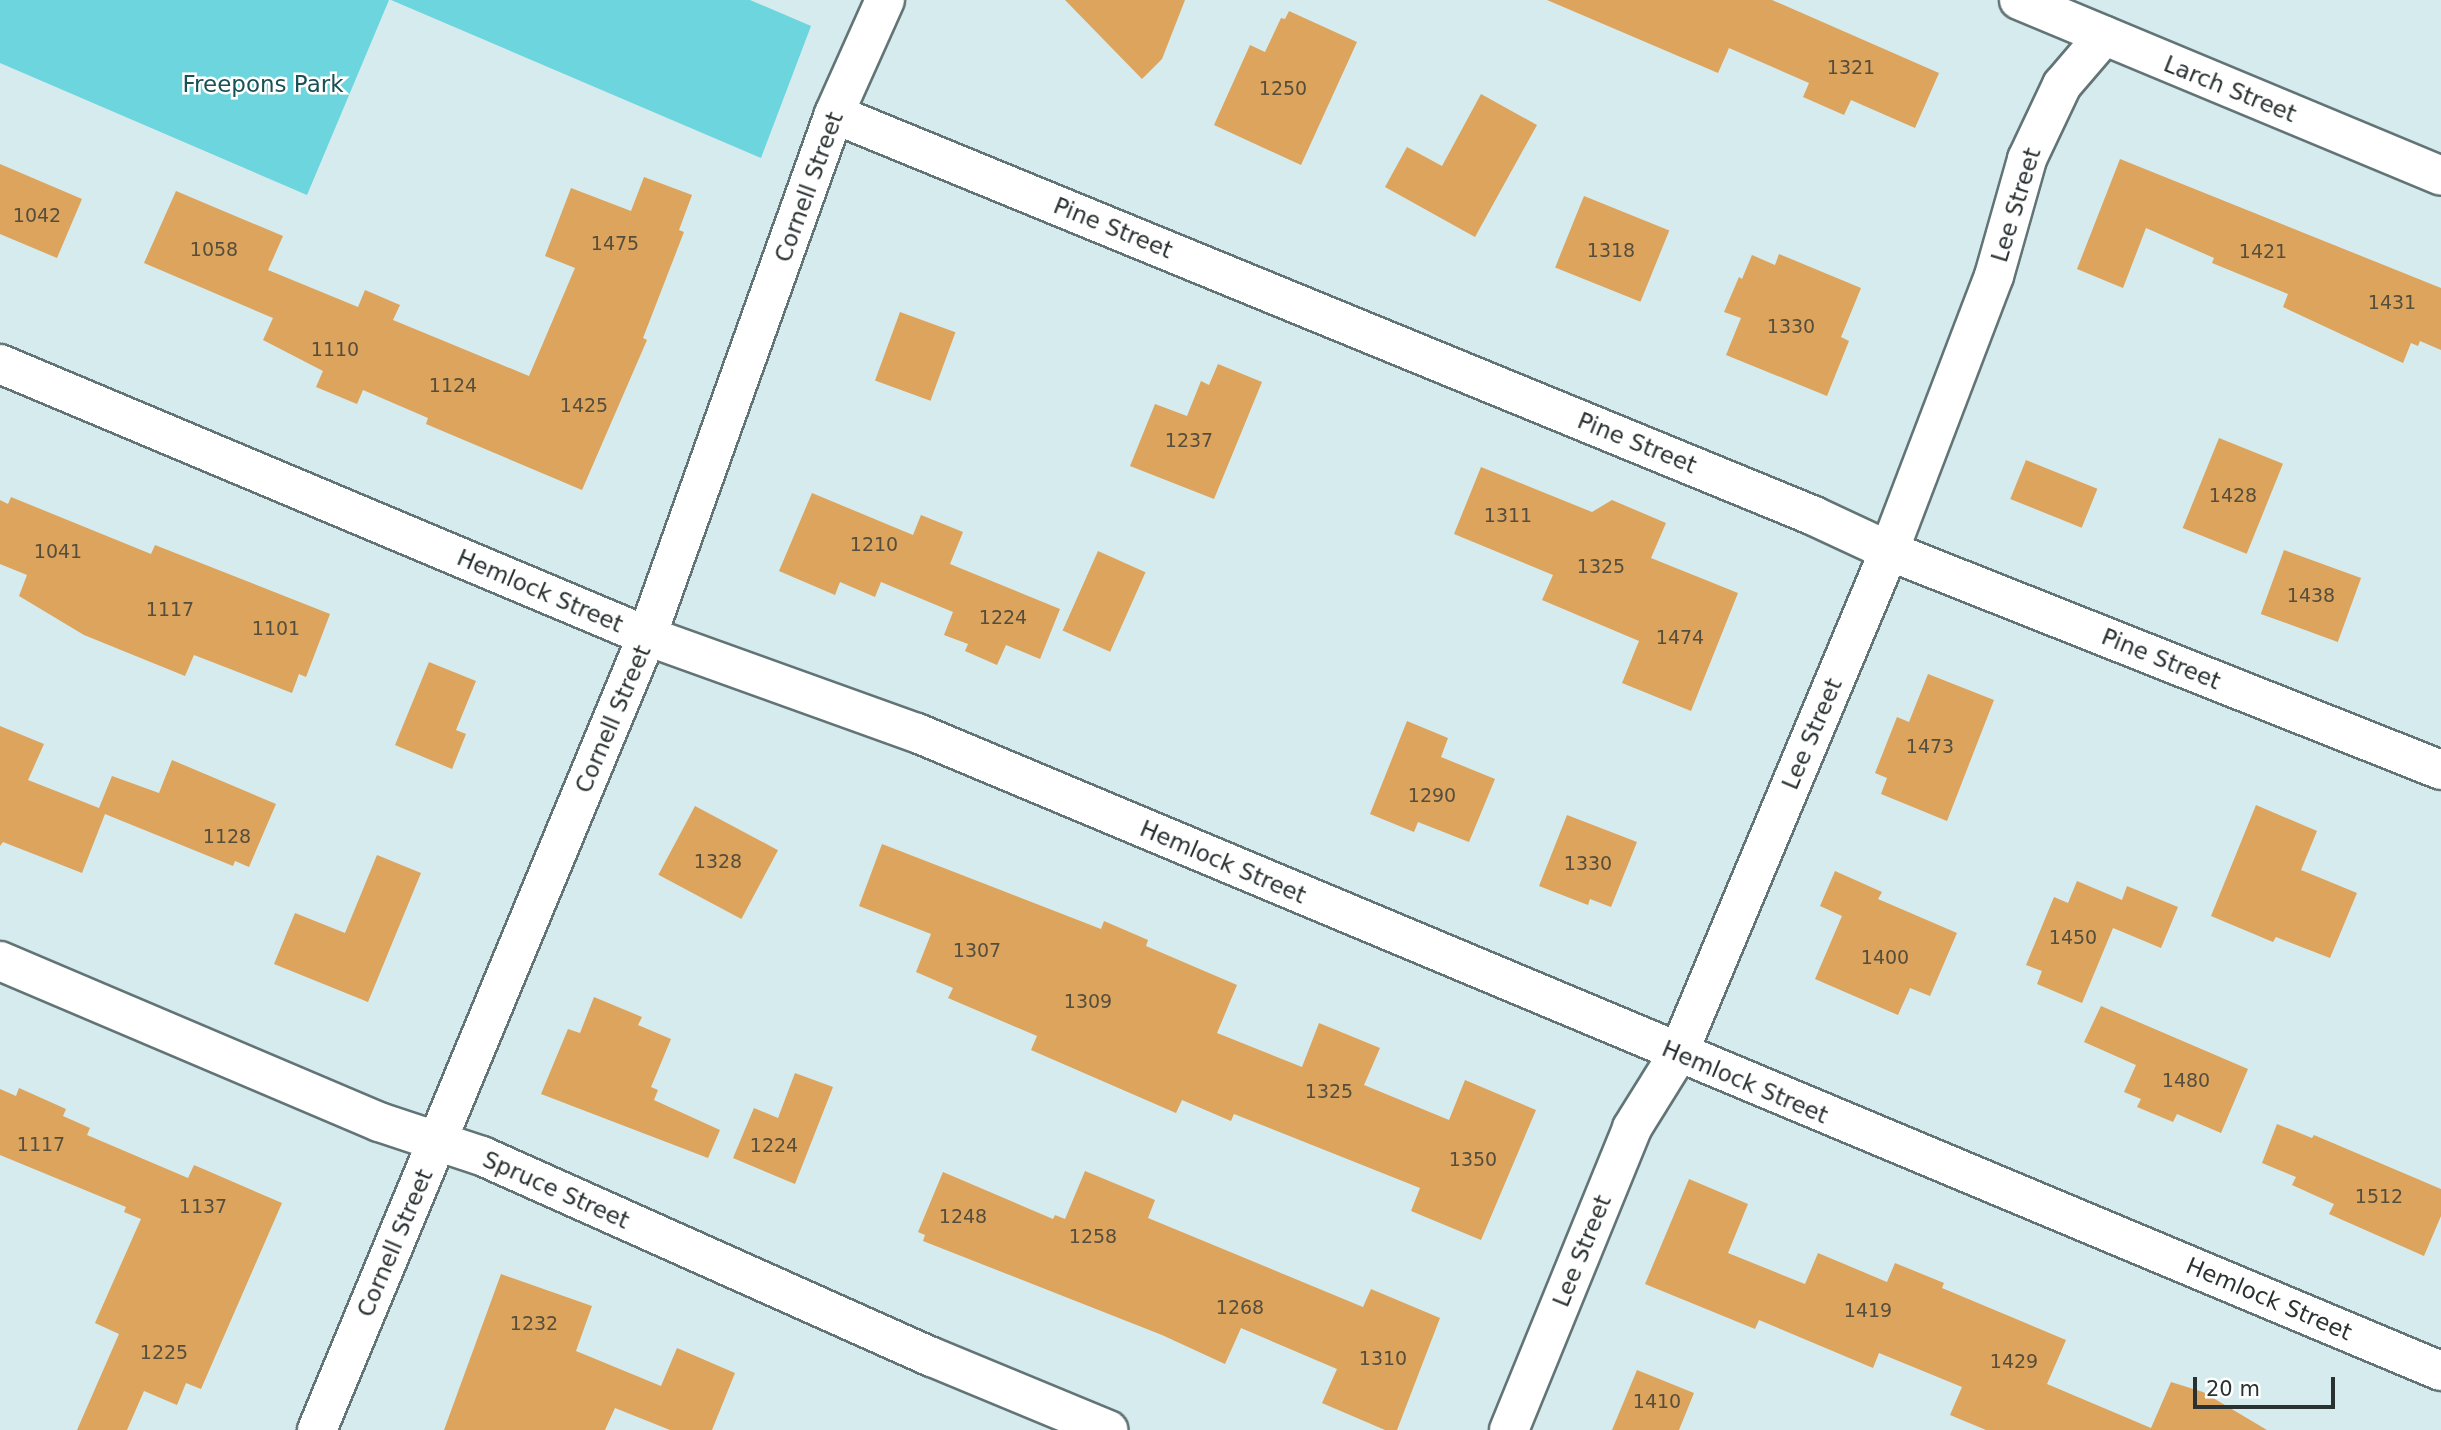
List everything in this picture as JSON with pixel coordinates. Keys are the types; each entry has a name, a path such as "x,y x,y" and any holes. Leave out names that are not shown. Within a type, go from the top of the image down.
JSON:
{"street":[{"name":"Cornell Street","path":"317,1430 647,636 834,114 885,0"},
{"name":"Larch Street","path":"2019,0 2441,176"},
{"name":"Lee Street","path":"1509,1430 1632,1128 1678,1054 1889,551 1994,276 2027,159 2062,85 2104,36"},
{"name":"Pine Street","path":"834,114 1801,510 1889,551 2441,770"},
{"name":"Hemlock Street","path":"0,364 647,636 917,733 1678,1054 2441,1371"},
{"name":"Spruce Street","path":"0,961 379,1122 437,1141 1108,1430"}],"green space":[{"name":"Freepons Park","path":"0,0 389,0 307,195 0,63"},
{"path":"391,0 750,0 811,26 761,158"}],"building":[{"path":"1065,0 1185,0 1162,59 1142,79"},
{"path":"1547,0 1772,0 1939,73 1915,128 1851,100 1844,115 1803,97 1809,83 1729,48 1718,73"},
{"path":"1289,11 1357,42 1301,165 1214,125 1250,45 1265,52 1281,18 1285,19"},
{"path":"1481,94 1537,125 1475,237 1385,187 1407,147 1442,166"},
{"path":"2120,159 2441,288 2441,350 2420,341 2418,346 2411,343 2403,363 2283,307 2288,294 2212,263 2214,258 2146,228 2123,288 2077,269"},
{"path":"0,164 82,199 57,258 0,234"},
{"path":"644,177 692,195 679,230 684,232 643,338 647,340 582,490 426,424 428,418 363,390 357,404 316,387 323,371 263,340 273,318 144,263 176,191 283,236 268,270 358,307 365,290 400,305 393,320 529,376 575,268 545,256 571,188 631,211"},
{"path":"1584,196 1669,230 1640,302 1555,267"},
{"path":"1779,254 1861,288 1841,337 1849,341 1827,396 1726,355 1741,318 1724,312 1739,277 1742,279 1752,255 1775,265"},
{"path":"900,312 955,332 930,401 875,381"},
{"path":"1218,364 1262,382 1214,499 1130,466 1155,404 1187,416 1201,381 1209,385"},
{"path":"2219,438 2283,464 2247,554 2183,528"},
{"path":"2026,460 2097,489 2082,528 2010,499"},
{"path":"1481,467 1592,512 1612,500 1666,523 1651,558 1738,593 1691,711 1622,683 1639,641 1542,600 1553,575 1454,534"},
{"path":"812,493 913,535 921,515 963,532 950,564 1060,609 1040,659 1006,645 997,665 965,651 968,644 944,635 953,612 881,582 875,597 840,582 835,595 779,571"},
{"path":"11,497 151,554 155,545 330,614 306,677 299,674 292,693 194,655 185,676 84,635 19,596 27,575 0,564 0,500 8,504"},
{"path":"2284,550 2361,578 2338,642 2261,614"},
{"path":"1098,551 1146,572 1110,652 1063,630"},
{"path":"429,662 476,681 456,730 466,734 452,769 395,745"},
{"path":"1928,674 1994,700 1947,821 1881,794 1887,778 1875,773 1897,717 1909,722"},
{"path":"1407,721 1448,738 1441,757 1495,779 1469,842 1418,822 1414,832 1370,814"},
{"path":"0,726 44,744 28,780 99,808 112,776 159,793 172,760 276,804 249,867 235,861 233,866 105,814 82,873 3,842 0,846"},
{"path":"2256,805 2317,831 2301,870 2357,893 2330,958 2276,937 2273,942 2211,916"},
{"path":"695,806 778,850 741,919 658,875"},
{"path":"1567,815 1637,842 1611,907 1590,899 1588,905 1539,886"},
{"path":"882,844 1101,929 1104,921 1148,940 1146,946 1237,985 1217,1033 1302,1067 1319,1023 1380,1048 1364,1085 1449,1120 1465,1080 1536,1110 1481,1240 1411,1211 1420,1188 1234,1114 1231,1121 1182,1100 1176,1113 1031,1050 1037,1036 948,998 953,988 916,972 931,934 859,906"},
{"path":"377,855 421,873 368,1002 274,964 295,913 345,933"},
{"path":"1835,871 1882,892 1878,899 1957,933 1930,996 1910,988 1898,1015 1815,979 1842,916 1820,906"},
{"path":"2077,881 2122,900 2127,886 2178,907 2161,948 2113,928 2082,1003 2037,984 2042,971 2026,965 2054,897 2068,903"},
{"path":"594,997 642,1017 638,1025 671,1039 651,1087 658,1090 654,1100 720,1130 708,1158 541,1094 568,1029 580,1033"},
{"path":"2101,1006 2248,1069 2221,1133 2177,1114 2173,1122 2137,1107 2141,1099 2124,1092 2136,1065 2084,1042"},
{"path":"795,1073 833,1087 795,1184 733,1158 754,1108 778,1118"},
{"path":"19,1088 66,1109 63,1116 90,1128 87,1135 188,1178 194,1165 282,1203 201,1389 186,1383 177,1405 144,1391 127,1430 77,1430 119,1334 95,1323 141,1219 124,1212 126,1207 0,1155 0,1089 16,1096"},
{"path":"2277,1124 2312,1138 2314,1135 2441,1189 2441,1216 2424,1256 2329,1214 2334,1204 2292,1185 2296,1177 2262,1163"},
{"path":"1085,1171 1155,1200 1148,1218 1363,1307 1371,1289 1440,1318 1397,1430 1385,1430 1322,1403 1337,1369 1241,1328 1225,1364 1162,1335 923,1241 925,1235 918,1232 943,1172 1053,1219 1055,1215 1065,1219"},
{"path":"1689,1179 1748,1204 1728,1253 1805,1284 1818,1253 1887,1282 1895,1263 1944,1283 1942,1288 2066,1340 2047,1384 2151,1428 2171,1382 2203,1392 2267,1430 1986,1430 1950,1415 1962,1387 1879,1353 1873,1368 1759,1320 1755,1329 1645,1284"},
{"path":"501,1274 592,1306 576,1351 661,1386 677,1348 735,1373 712,1430 670,1430 615,1408 605,1430 444,1430"},
{"path":"1637,1370 1694,1393 1679,1430 1612,1430"}]}
